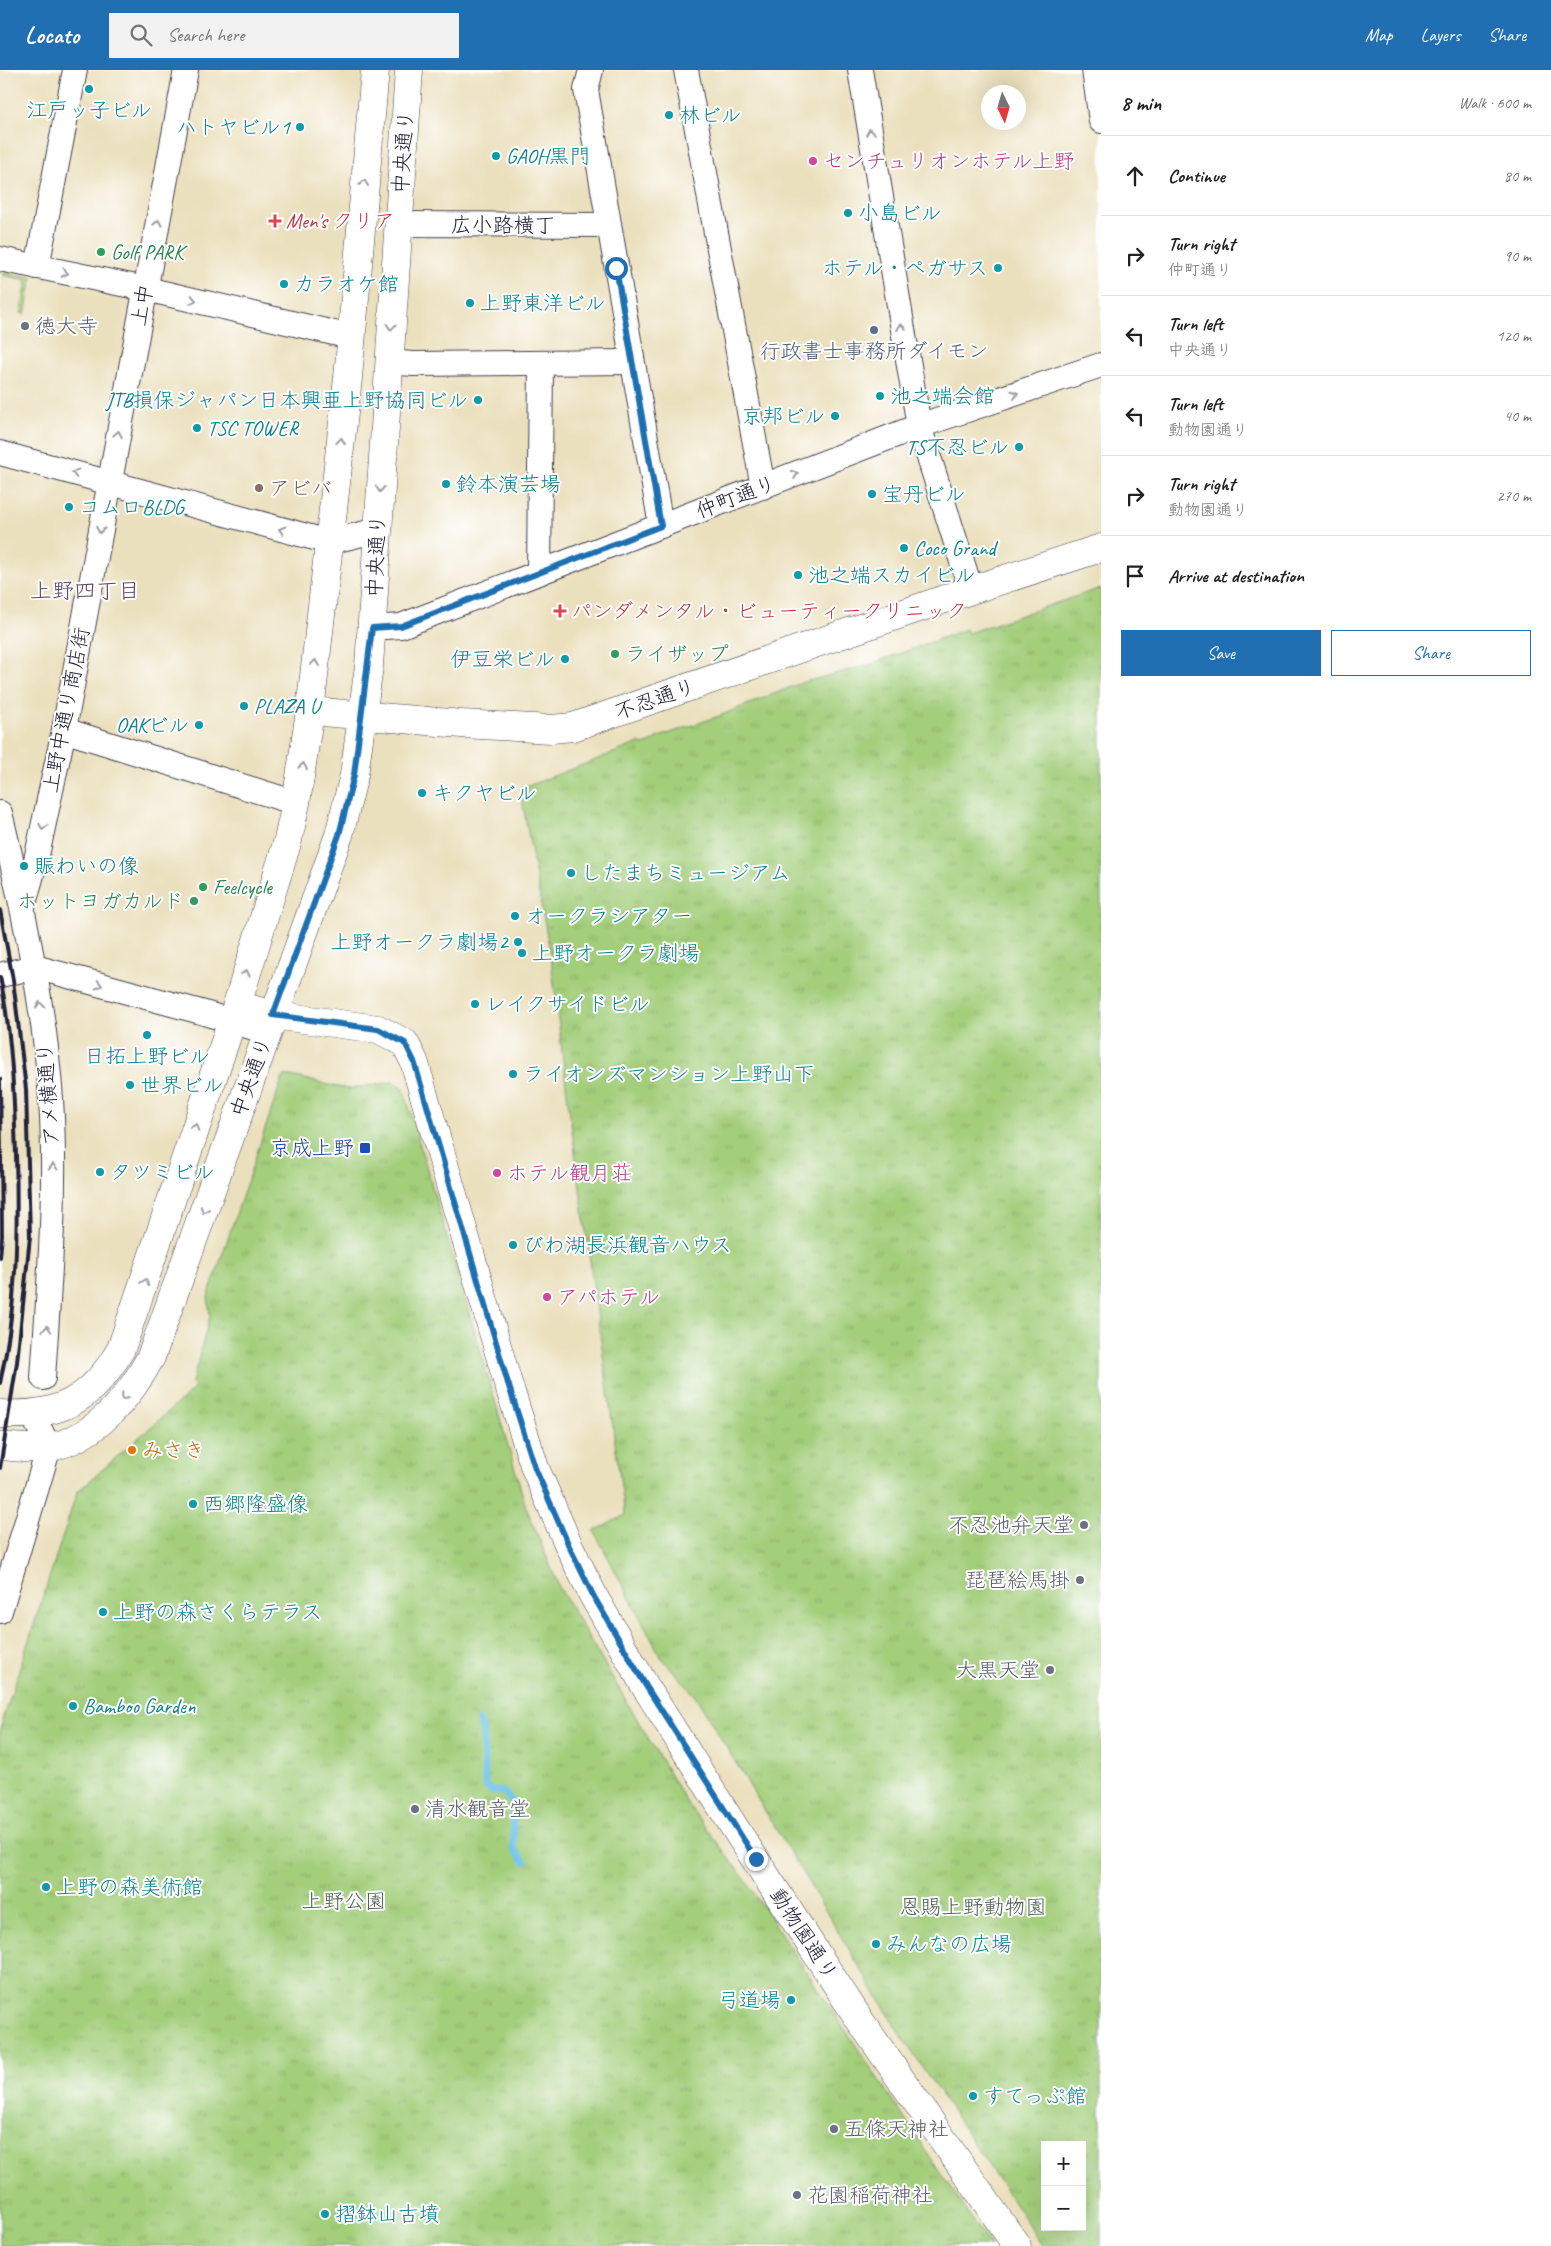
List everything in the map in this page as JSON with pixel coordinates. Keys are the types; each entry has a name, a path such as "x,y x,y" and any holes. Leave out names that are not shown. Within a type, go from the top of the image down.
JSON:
{"main road":[{"name":"中央通り","path":"0,1414 49,1412 83,1397 108,1372 121,1349 235,1013 288,840 296,803 310,711 351,337 375,70"},
{"name":"中央通り","path":"0,1446 49,1447 72,1439 101,1420 138,1380 151,1357 339,835 354,775 363,717 372,628 409,70"},
{"name":"不忍通り","path":"310,711 462,724 551,728 573,727 971,590 1101,548"},
{"name":"動物園通り","path":"235,1013 270,1024 378,1029 405,1043 414,1061 507,1380 535,1468 569,1546 594,1597 646,1686 738,1833 861,2022 1017,2246"}],"street":[{"path":"37,267 75,70"},
{"name":"上中","path":"109,482 186,70"},
{"path":"591,70 586,90 661,526"},
{"path":"686,70 762,487"},
{"path":"860,70 919,426 971,590"},
{"path":"1094,70 1101,121"},
{"name":"広小路横丁","path":"398,224 609,225"},
{"path":"0,259 146,289 351,337"},
{"path":"389,362 413,364 541,364 632,362"},
{"path":"539,573 541,364"},
{"name":"仲町通り","path":"372,628 401,626 919,426 1101,365"},
{"path":"0,454 329,542 378,530"},
{"name":"上野中通り商店街","path":"23,907 36,860 64,730 109,482"},
{"path":"64,730 296,803"},
{"name":"アメ横通り","path":"0,813 23,907 35,968 50,1098 53,1167 52,1261 44,1378"},
{"path":"0,975 35,968 235,1013"},
{"path":"0,1611 49,1447 32,1414"}],"green space":[{"path":"3,272 32,277 25,314 21,313 27,280 2,275"},
{"name":"恩賜上野動物園","path":"1101,588 1101,2246 1043,2246 904,2040 694,1694 661,1657 594,1531 625,1515 567,1094 551,958 520,789 639,743 643,745 654,741 656,738 719,716 801,683 871,664 966,629 968,633"},
{"name":"上野公園","path":"283,1076 291,1076 347,1089 393,1082 403,1087 526,1507 559,1587 686,1802 742,1875 991,2246 0,2246 0,1729 77,1492 195,1388 192,1383 210,1316 208,1297"}],"waterway":[{"path":"479,1720 483,1732 485,1785 491,1791 504,1792 512,1802 514,1849 525,1862"}],"railway":[{"path":"0,910 13,980 26,1089 30,1237 17,1362 0,1468"},
{"path":"0,977 12,1066 17,1212 13,1298 6,1355 0,1383"},
{"path":"0,1079 2,1236 0,1257"}],"place":[{"name":"江戸ッ子ビル","path":"89,89"},
{"name":"林ビル","path":"669,115"},
{"name":"ハトヤビル1","path":"300,127"},
{"name":"GAOH黒門","path":"496,156"},
{"name":"センチュリオンホテル上野","path":"813,161"},
{"name":"小島ビル","path":"848,213"},
{"name":"Men's クリア","path":"275,221"},
{"name":"Golf PARK","path":"101,252"},
{"name":"ホテル・ペガサス","path":"998,268"},
{"name":"カラオケ館","path":"284,284"},
{"name":"上野東洋ビル","path":"470,303"},
{"name":"徳大寺","path":"25,326"},
{"name":"行政書士事務所ダイモン","path":"874,330"},
{"name":"池之端会館","path":"880,396"},
{"name":"JTB損保ジャパン日本興亜上野協同ビル","path":"478,400"},
{"name":"京邦ビル","path":"835,416"},
{"name":"TSC TOWER","path":"197,428"},
{"name":"TS不忍ビル","path":"1019,447"},
{"name":"鈴本演芸場","path":"446,484"},
{"name":"アビバ","path":"259,488"},
{"name":"宝丹ビル","path":"872,494"},
{"name":"コムロBLDG","path":"69,507"},
{"name":"Coco Grand","path":"904,548"},
{"name":"池之端スカイビル","path":"798,575"},
{"name":"パンダメンタル・ビューティークリニック","path":"560,611"},
{"name":"ライザップ","path":"615,654"},
{"name":"伊豆栄ビル","path":"565,659"},
{"name":"PLAZA U","path":"244,706"},
{"name":"OAKビル","path":"199,725"},
{"name":"キクヤビル","path":"422,793"},
{"name":"賑わいの像","path":"24,866"},
{"name":"したまちミュージアム","path":"571,873"},
{"name":"Feelcycle","path":"203,887"},
{"name":"ホットヨガカルド","path":"194,901"},
{"name":"オークラシアター","path":"515,916"},
{"name":"上野オークラ劇場2","path":"518,942"},
{"name":"上野オークラ劇場","path":"522,953"},
{"name":"レイクサイドビル","path":"475,1004"},
{"name":"日拓上野ビル","path":"147,1035"},
{"name":"ライオンズマンション上野山下","path":"513,1074"},
{"name":"世界ビル","path":"130,1085"},
{"name":"京成上野","path":"365,1148"},
{"name":"タツミビル","path":"100,1172"},
{"name":"ホテル観月荘","path":"497,1173"},
{"name":"びわ湖長浜観音ハウス","path":"513,1245"},
{"name":"アパホテル","path":"547,1297"},
{"name":"みさき","path":"132,1450"},
{"name":"西郷隆盛像","path":"193,1504"},
{"name":"不忍池弁天堂","path":"1084,1525"},
{"name":"琵琶絵馬掛","path":"1080,1580"},
{"name":"上野の森さくらテラス","path":"103,1612"},
{"name":"大黒天堂","path":"1050,1670"},
{"name":"Bamboo Garden","path":"73,1706"},
{"name":"清水観音堂","path":"415,1809"},
{"name":"上野の森美術館","path":"46,1887"},
{"name":"みんなの広場","path":"876,1944"},
{"name":"弓道場","path":"791,2000"},
{"name":"すてっぷ館","path":"973,2096"},
{"name":"五條天神社","path":"834,2129"},
{"name":"花園稲荷神社","path":"797,2195"},
{"name":"摺鉢山古墳","path":"325,2214"}],"district":[{"name":"上野四丁目","path":"85,590"}],"route":[{"path":"616,268 661,526 401,626 372,628 363,717 354,775 339,835 273,1015 378,1029 393,1035 405,1043 414,1061 507,1380 535,1468 569,1546 594,1597 646,1686 756,1859"}]}
